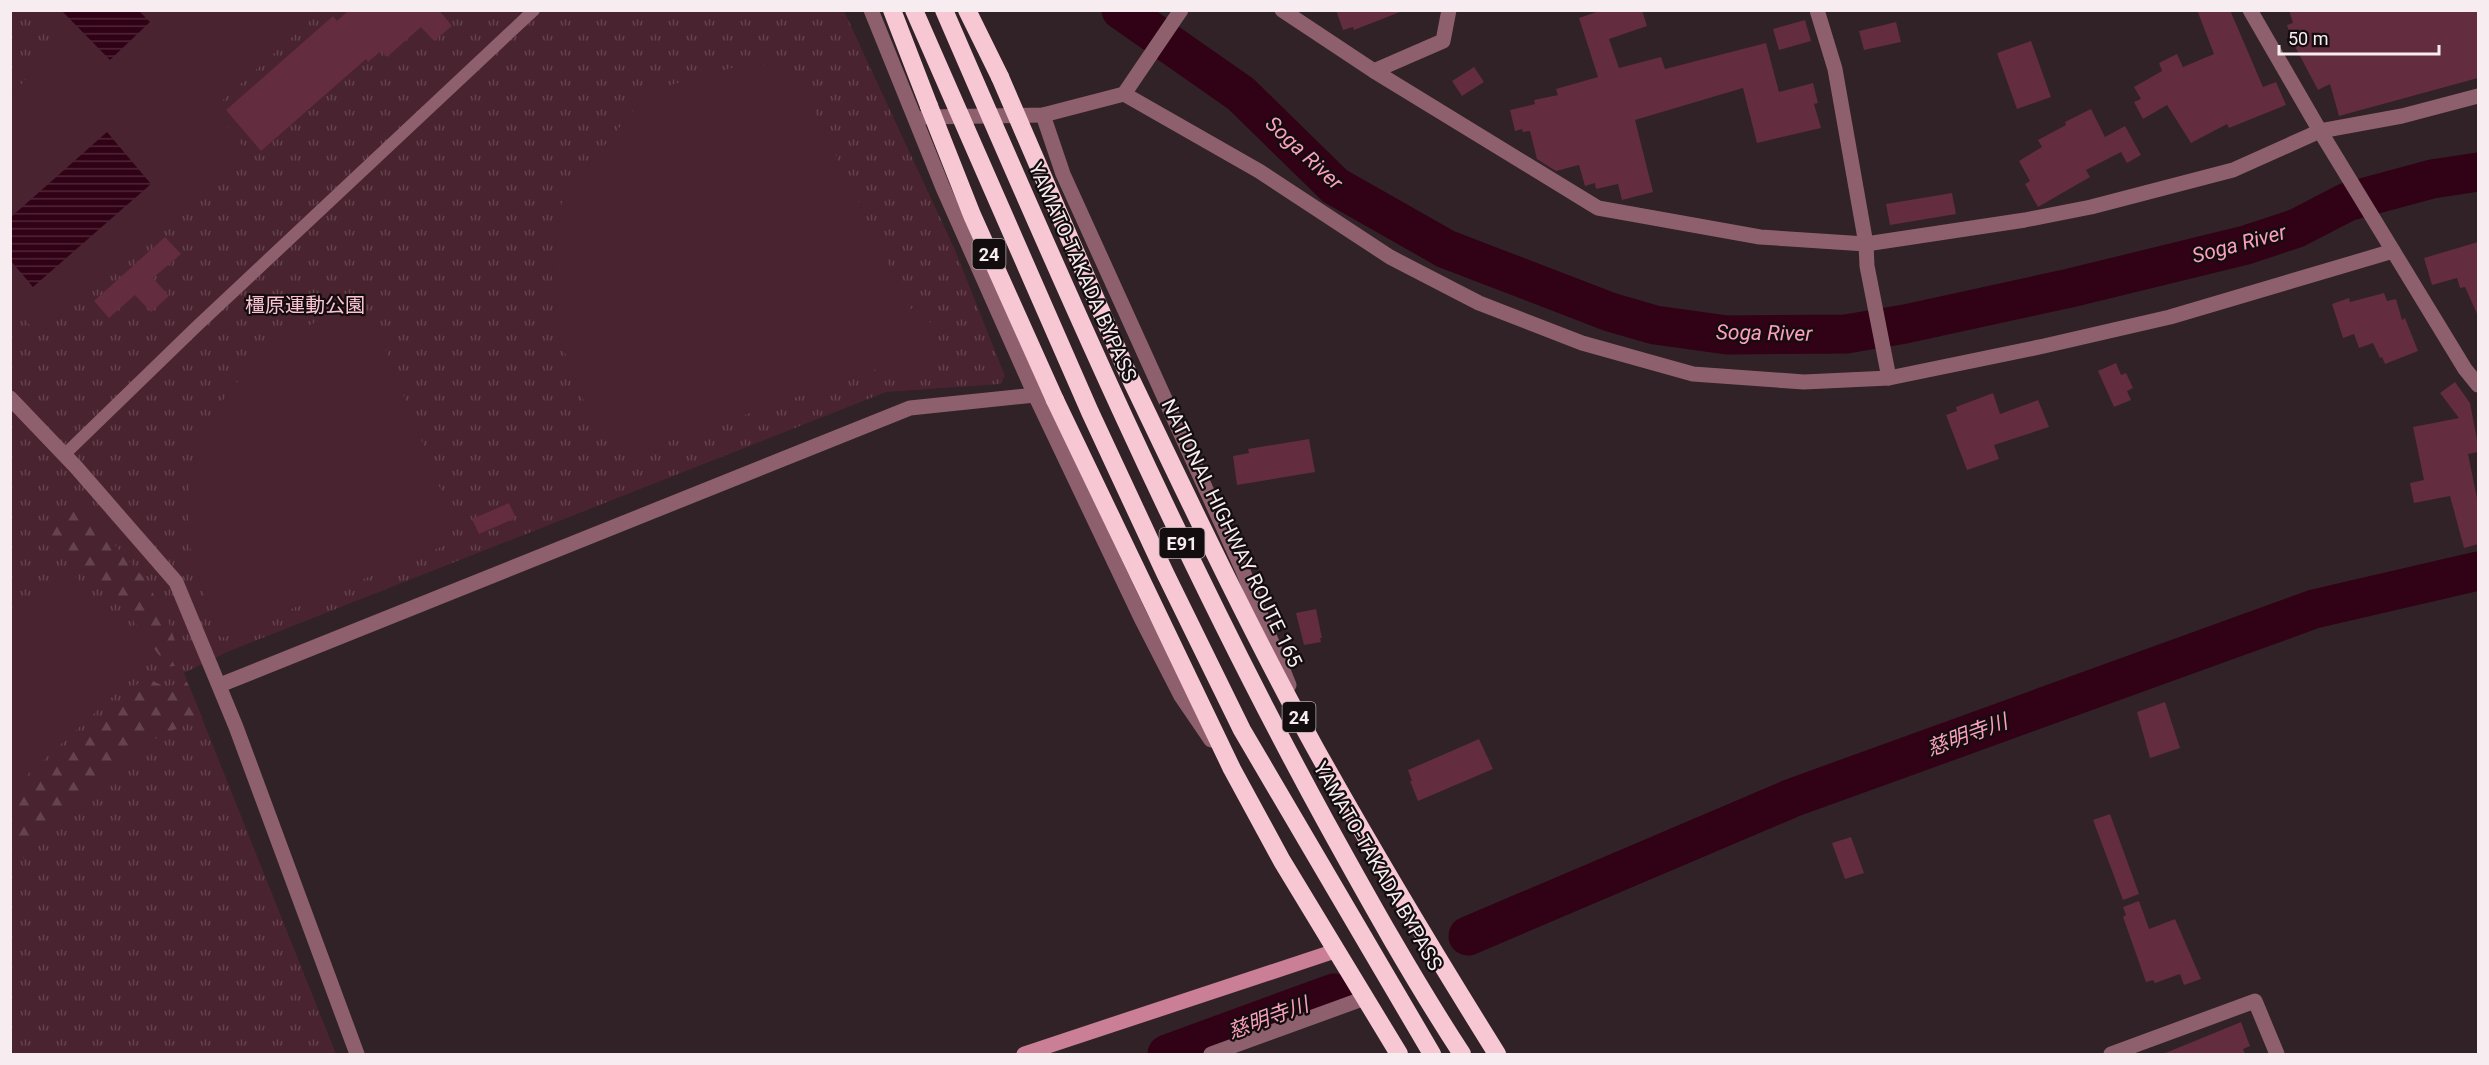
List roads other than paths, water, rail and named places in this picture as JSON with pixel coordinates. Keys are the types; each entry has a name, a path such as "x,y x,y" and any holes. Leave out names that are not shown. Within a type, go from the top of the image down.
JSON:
{"highway":[{"name":"24","path":"892,10 972,215 1055,400 1232,770 1335,951 1399,1054"},
{"name":"E91","path":"914,10 1090,412 1242,730 1432,1054"},
{"name":"YAMATO-TAKADA BYPASS","path":"944,10 1110,388 1192,564 1269,719 1440,1021 1462,1054"},
{"name":"NATIONAL HIGHWAY ROUTE 165","path":"967,10 1000,77 1125,367 1227,579 1313,744 1405,906 1497,1054"}],"street":[{"path":"871,10 943,188 1035,395 1140,618 1176,686 1232,770"},
{"path":"915,117 1044,115 1127,90 1181,10"},
{"path":"1282,10 1374,71 1598,208 1760,237 1866,244 2025,220 2091,207 2233,170 2320,131 2402,116 2478,96"},
{"path":"1374,71 1443,41 1449,10"},
{"path":"1817,10 1835,69 1888,378"},
{"path":"2250,10 2320,131 2465,369 2478,385"},
{"path":"1127,90 1259,171 1390,257 1479,303 1582,343 1693,374 1804,382 1888,378 2170,317 2393,251"},
{"path":"1044,115 1063,174 1243,571 1313,744"},
{"path":"220,685 910,408 1035,395"},
{"path":"10,398 64,454 176,582 220,685 357,1054"},
{"path":"1024,1054 1335,951"},
{"path":"1211,1054 1365,998"},
{"path":"2111,1054 2254,1001 2277,1054"}],"lane":[{"path":"64,454 534,10"}],"waterway":[{"name":"Soga River","path":"1121,10 1241,94 1335,186 1446,249 1610,312 1655,325 1727,335 1846,334 1905,324 2070,288 2246,245 2297,228 2347,202 2432,179 2478,172"},
{"name":"慈明寺川","path":"1468,936 1792,798 2314,609 2478,571"},
{"name":"慈明寺川","path":"1167,1054 1334,993"}],"park label":[{"name":"橿原運動公園","path":"305,305"}]}
